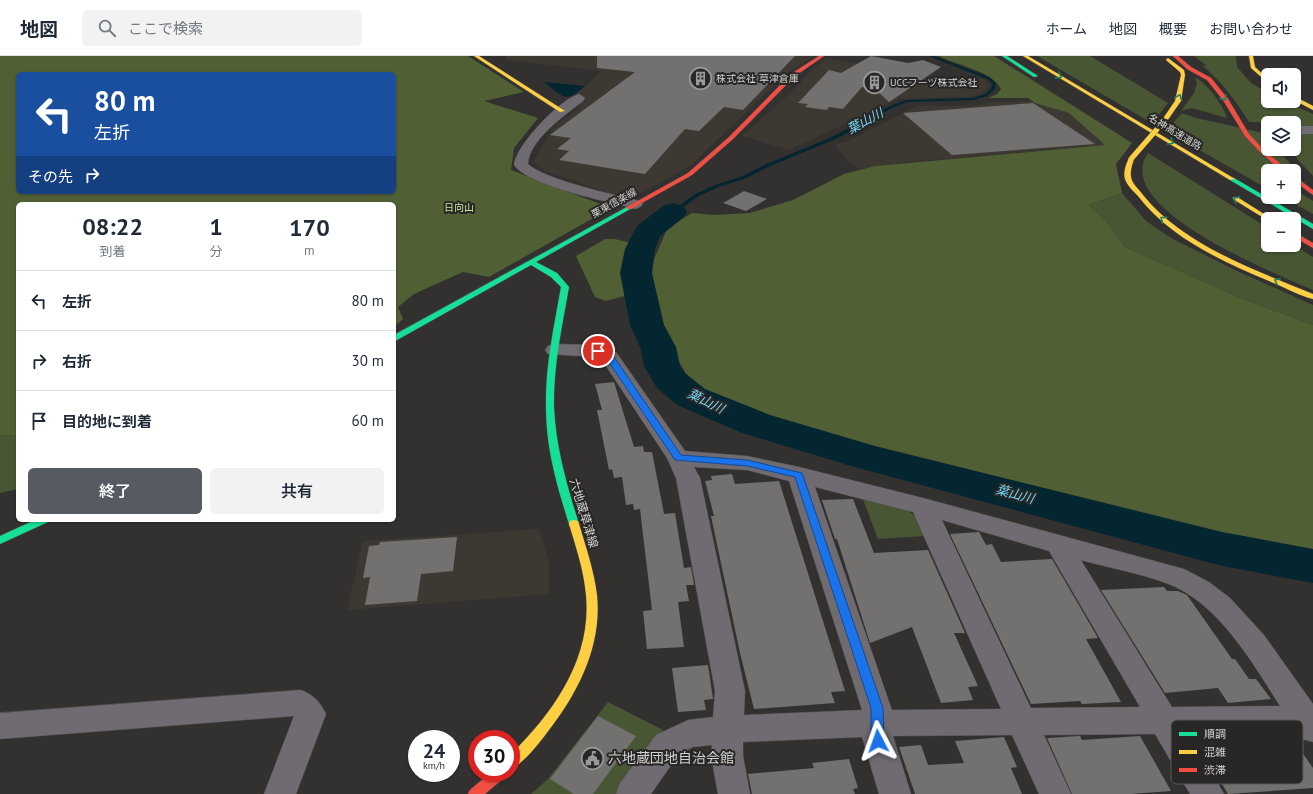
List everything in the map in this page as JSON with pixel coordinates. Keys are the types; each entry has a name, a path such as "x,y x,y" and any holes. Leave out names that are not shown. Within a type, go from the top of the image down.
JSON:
{"main road":[{"path":"476,56 562,111"},
{"name":"栗東信楽線","path":"396,337 532,263 634,204 690,174 730,138 793,75 822,56"},
{"path":"1004,56 1044,81"},
{"name":"名神高速道路","path":"1025,56 1313,227"},
{"path":"1175,56 1189,68 1209,79"},
{"path":"1185,56 1199,67 1229,104 1246,135 1278,164"},
{"path":"1251,56 1253,67 1261,75"},
{"path":"1162,58 1182,71 1182,80 1178,101 1165,120 1138,148 1131,158 1129,179 1139,195 1154,213 1211,250 1313,297"},
{"path":"1301,102 1313,108"},
{"path":"1140,140 1154,148"},
{"path":"1301,184 1313,193"},
{"path":"1228,194 1261,214"},
{"path":"1301,238 1313,246"},
{"name":"六地蔵草津線","path":"520,754 535,740 567,697 588,648 592,604 585,558 564,494 554,442 550,408 565,287 560,279 550,271 532,263"},
{"path":"0,540 40,522"},
{"path":"476,794 490,782"}],"street":[{"path":"579,98 539,130 520,162 522,167 528,172 548,179 634,204"},
{"path":"1301,130 1313,130"},
{"path":"556,350 598,351 609,356 678,458 688,478 729,684 729,729 727,756 734,794"},
{"path":"678,458 747,463 799,475 923,506 1058,545 1175,576 1193,584 1228,611 1257,644 1309,724"},
{"path":"799,475 877,708 876,723 878,741 895,794"},
{"path":"923,506 1055,794"},
{"path":"1058,545 1171,733"},
{"path":"0,726 301,703 311,714 280,794"},
{"path":"632,794 667,745 688,734 729,729 876,723 1171,721"},
{"path":"1202,784 1208,794"}],"shaded area":[{"path":"505,56 814,56 787,73 691,165 644,192 628,195 616,195 545,171 533,161 554,127 580,107 573,101 575,97 573,97 602,71 507,60"},
{"path":"827,58 857,64 888,63 953,89 982,78 988,86 987,89 977,95 968,97 901,98 789,150 742,136 787,96 814,68"},
{"path":"1030,101 1069,113 1106,145 898,163 860,169 846,160 848,160 835,145 851,140 917,106 968,106 994,102"},
{"path":"539,529 549,561 549,594 347,610 363,541"}],"green space":[{"name":"日向山","path":"0,56 468,56 524,92 484,101 538,118 514,148 511,170 611,208 489,277 463,272 414,294 398,307 403,319 396,325 396,202 16,202 16,436 0,435"},
{"path":"939,56 994,56 1132,143 1116,164 1122,193 1089,205 1107,222 1125,247 1243,299 1313,325 1313,557 1175,527 848,445 719,404 691,383 670,345 653,299 648,273 668,227 692,213 714,215 750,213 793,200 844,174 875,166 1105,145 1069,113 1035,103 1028,98 988,98 997,94 1001,89 990,77"},
{"path":"1037,56 1090,56 1168,103 1152,123"},
{"path":"1194,56 1236,56 1237,67 1251,83 1261,89 1261,108 1299,108 1313,114 1313,127 1301,126 1301,116 1261,116 1261,122 1249,122 1228,92 1203,66 1207,66"},
{"path":"1195,78 1204,84 1214,95 1223,108 1227,118 1192,108 1181,111 1194,93 1197,83"},
{"path":"1182,113 1196,118 1261,132 1261,156 1284,156 1290,164 1261,164 1261,185 1175,136 1168,129"},
{"path":"1313,133 1313,176 1295,156 1301,156 1301,134"},
{"path":"1148,153 1261,224 1261,252 1301,252 1301,249 1313,257 1313,290 1267,270 1202,236 1174,216 1152,195 1142,174"},
{"path":"1122,193 1146,221 1171,238 1237,271 1313,305 1313,325 1243,299 1125,247 1107,222 1089,205"},
{"path":"1301,193 1313,201 1313,214 1295,204 1301,204"},
{"path":"605,239 615,239 631,243 626,274 629,295 606,301 595,297 576,256"},
{"path":"0,435 16,436 16,489 0,493"},
{"path":"863,499 906,509 916,517 925,536 878,539"},
{"path":"608,702 663,730 619,794 531,794 548,779"}],"water":[{"path":"544,82 585,86 578,92 568,97 560,95"}],"building":[{"path":"597,56 795,56 743,110 724,107 699,131 685,129 645,174 559,160 569,151 557,149 571,138 550,135 635,72 597,68"},
{"path":"871,56 908,63 923,60 941,67 889,102 876,90 862,87 843,109 829,107 827,110 805,107 808,104 798,103 829,70 841,73"},
{"path":"1033,103 1095,144 952,155 903,113"},
{"path":"744,191 767,199 746,211 723,203"},
{"path":"614,382 634,447 643,446 644,452 652,452 664,514 675,513 684,568 691,567 694,585 686,585 689,601 678,602 684,647 647,649 643,611 652,610 640,509 634,510 633,504 626,505 622,477 614,478 612,469 609,470 597,410 602,410 595,384"},
{"path":"732,474 735,484 779,481 845,691 831,692 835,703 754,709 740,653 711,516 714,516 705,481 712,480 711,476"},
{"path":"853,499 874,553 928,550 965,633 954,633 978,686 968,687 973,700 941,703 912,627 870,643 837,539 835,539 822,500"},
{"path":"979,532 986,545 992,544 1001,562 1052,559 1098,638 1086,639 1121,702 1082,704 1080,701 1031,704 950,534"},
{"path":"457,537 453,571 421,574 417,601 365,605 370,577 363,578 369,546 379,545 380,542"},
{"path":"1164,587 1167,591 1178,591 1187,595 1232,659 1235,659 1249,679 1256,679 1271,699 1228,703 1218,688 1165,693 1101,590"},
{"path":"708,665 713,699 704,700 706,710 678,712 672,668"},
{"name":"六地蔵団地自治会館","path":"598,716 636,736 593,794 574,794 550,779"},
{"path":"1080,736 1082,740 1140,736 1171,791 1130,794 1072,794 1047,738"},
{"path":"1004,737 1017,767 1011,768 1022,794 915,794 899,747 921,745 928,765 964,763 955,741"},
{"path":"1303,754 1313,768 1313,788 1228,794 1222,784 1303,784"},
{"path":"849,759 858,788 853,789 855,794 752,794 748,774 814,768 812,763"}],"waterway":[{"name":"葉山川","path":"673,212 697,195 717,186 745,177 766,166 834,138 891,107 906,101 973,99 986,95 993,89 994,83 988,78 931,56"},
{"name":"葉山川","path":"673,212 647,232 640,249 636,273 647,325 658,347 662,366 670,380 691,397 756,424 866,457 1222,549 1313,566"}],"traffic: fast":[{"path":"1004,56 1036,76"},
{"path":"1232,179 1313,227"},
{"path":"396,337 629,208"},
{"path":"532,263 554,275 565,287 551,378 550,408 552,438 565,496 574,524"},
{"path":"0,540 40,522"}],"traffic: slow":[{"path":"476,56 562,111"},
{"path":"1025,56 1232,179"},
{"path":"1251,56 1253,67 1261,75"},
{"path":"1165,120 1178,101 1183,75 1182,71 1168,59"},
{"path":"1301,102 1313,108"},
{"path":"1131,159 1165,120"},
{"path":"1131,159 1128,172 1130,182 1150,208 1169,225 1191,240 1216,254 1267,278 1313,297"},
{"path":"1235,198 1261,214"},
{"path":"520,754 556,712 579,672 586,650 591,628 592,605 586,564 574,524"}],"traffic: jam":[{"path":"629,208 690,174 731,138 793,75 822,56"},
{"path":"1175,56 1189,68 1209,79 1225,99 1247,135 1262,151 1278,164"},
{"path":"1301,184 1313,193"},
{"path":"1301,238 1313,246"},
{"path":"475,794 489,782"}],"place":[{"name":"株式会社 草津倉庫","path":"700,78"},
{"name":"UCCフーヅ株式会社","path":"875,82"},
{"name":"六地蔵団地自治会館","path":"593,758"}],"route":[{"path":"598,351 609,356 678,458 747,463 799,475 877,708 876,723 878,741"}]}
